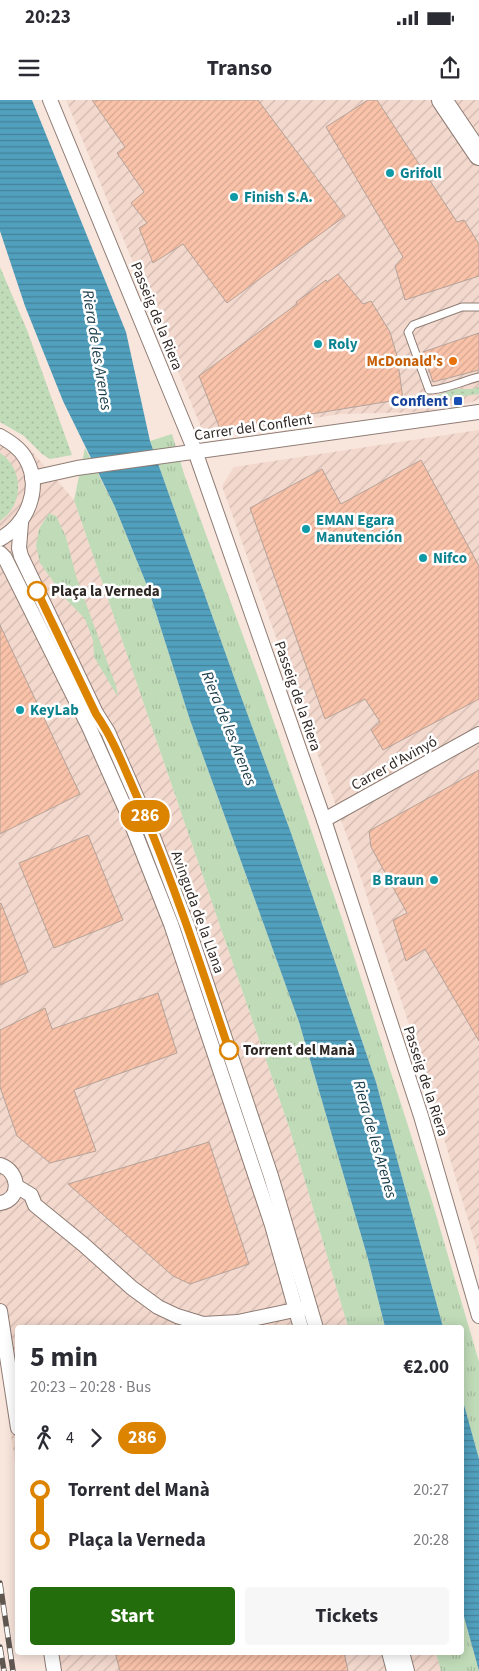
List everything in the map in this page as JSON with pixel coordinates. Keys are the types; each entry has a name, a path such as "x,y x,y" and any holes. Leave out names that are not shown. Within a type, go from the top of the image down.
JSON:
{"main road":[{"path":"442,100 479,155"}],"street":[{"name":"Passeig de la Riera","path":"50,100 196,452 324,820 421,1116 479,1316"},
{"name":"Carrer del Conflent","path":"32,478 77,468 479,412"},
{"path":"0,436 13,443 26,459 32,478 30,505 21,523 0,539"},
{"name":"Avinguda de la Llana","path":"21,523 19,548 22,556 96,714 108,732 147,821 187,925 271,1176 303,1308 301,1325"},
{"name":"Avinguda de la Llana","path":"0,553 5,558 85,719 126,810 203,1017 272,1225 303,1308 314,1325"},
{"name":"Carrer d'Avinyó","path":"324,820 479,734"},
{"path":"0,1165 7,1167 14,1175 16,1186 12,1195 4,1201"},
{"path":"16,1186 31,1195 35,1205 132,1288 158,1307 177,1316 203,1324 212,1324 238,1322 303,1308"},
{"path":"4,1201 26,1206 35,1205"},
{"path":"0,1310 15,1408"},
{"path":"51,1655 54,1671"},
{"path":"390,1655 394,1671"},
{"path":"403,1655 407,1671"}],"lane":[{"path":"479,306 455,309 412,325 408,332 429,390 436,391 479,376"}],"shaded area":[{"path":"66,100 479,100 479,399 423,412 340,414 214,434 201,427"},
{"path":"0,430 29,448 74,500 290,1130 347,1325 15,1325 15,1462 0,1361"},
{"path":"479,430 479,1257 422,1064 351,848 222,486 234,467"},
{"path":"44,1655 437,1655 441,1671 47,1671"}],"green space":[{"path":"0,267 27,330 72,455 50,459 42,454 24,436 0,422"},
{"path":"479,387 479,394 425,402 423,394 431,397 455,389"},
{"path":"172,434 185,477 261,685 341,916 432,1201 479,1362 479,1459 464,1405 464,1325 442,1325 376,1082 291,833 150,441"},
{"path":"85,448 115,507 148,588 190,720 299,1022 368,1259 384,1325 347,1325 290,1130 74,500"},
{"path":"0,453 12,465 16,473 18,489 14,506 0,521"},
{"path":"49,513 56,516 66,537 76,576 116,686 118,697 94,657 93,640 85,619 65,598 40,563 36,546 39,529"},
{"path":"464,1617 479,1671 441,1671 437,1655 464,1655"}],"water":[{"name":"Riera de les Arenes","path":"0,100 32,100 126,332 150,441 291,833 376,1082 442,1325 384,1325 368,1259 299,1022 190,720 148,588 115,507 63,401 25,306 0,231"},
{"path":"464,1405 479,1459 479,1671 464,1617"}],"building":[{"name":"Finish S.A.","path":"92,100 258,100 345,216 227,303 183,244 153,263 139,228 147,223 131,203 144,192 117,153 125,147"},
{"name":"Grifoll","path":"368,100 377,100 457,222 464,220 479,244 479,276 405,300 395,266 403,257 326,127"},
{"name":"Roly","path":"338,274 363,304 371,301 390,332 397,356 403,399 220,429 199,376 297,304 296,302 326,280 327,282"},
{"name":"McDonald's","path":"479,333 479,370 433,382 423,352"},
{"path":"421,460 479,566 479,699 383,750 371,730 380,722 365,699 325,719 250,508 322,469 341,504"},
{"name":"KeyLab","path":"0,625 80,794 0,834"},
{"name":"B Braun","path":"479,770 479,1041 425,949 406,961 393,920 407,913 371,847 369,831"},
{"path":"88,835 123,920 54,948 19,863"},
{"path":"0,904 28,972 0,985"},
{"path":"158,993 177,1053 74,1090 96,1151 50,1163 17,1136 0,1087 0,1030 45,1008 52,1029"},
{"path":"209,1142 249,1264 190,1284 173,1276 68,1184"},
{"path":"116,1655 345,1655 348,1671 120,1671"}],"railway":[{"path":"0,1583 13,1671"},
{"path":"0,1647 4,1671"}],"bus line":[{"name":"286","path":"37,591 96,714 108,732 147,821 187,925 229,1050"}],"place":[{"name":"Grifoll","path":"390,173"},
{"name":"Finish S.A.","path":"234,197"},
{"name":"Roly","path":"318,344"},
{"name":"McDonald's","path":"453,361"},
{"name":"Conflent","path":"458,401"},
{"name":"EMAN Egara Manutención","path":"306,529"},
{"name":"Nifco","path":"423,558"},
{"name":"Plaça la Verneda","path":"37,591"},
{"name":"KeyLab","path":"20,710"},
{"name":"B Braun","path":"434,880"},
{"name":"Torrent del Manà","path":"229,1050"}]}
